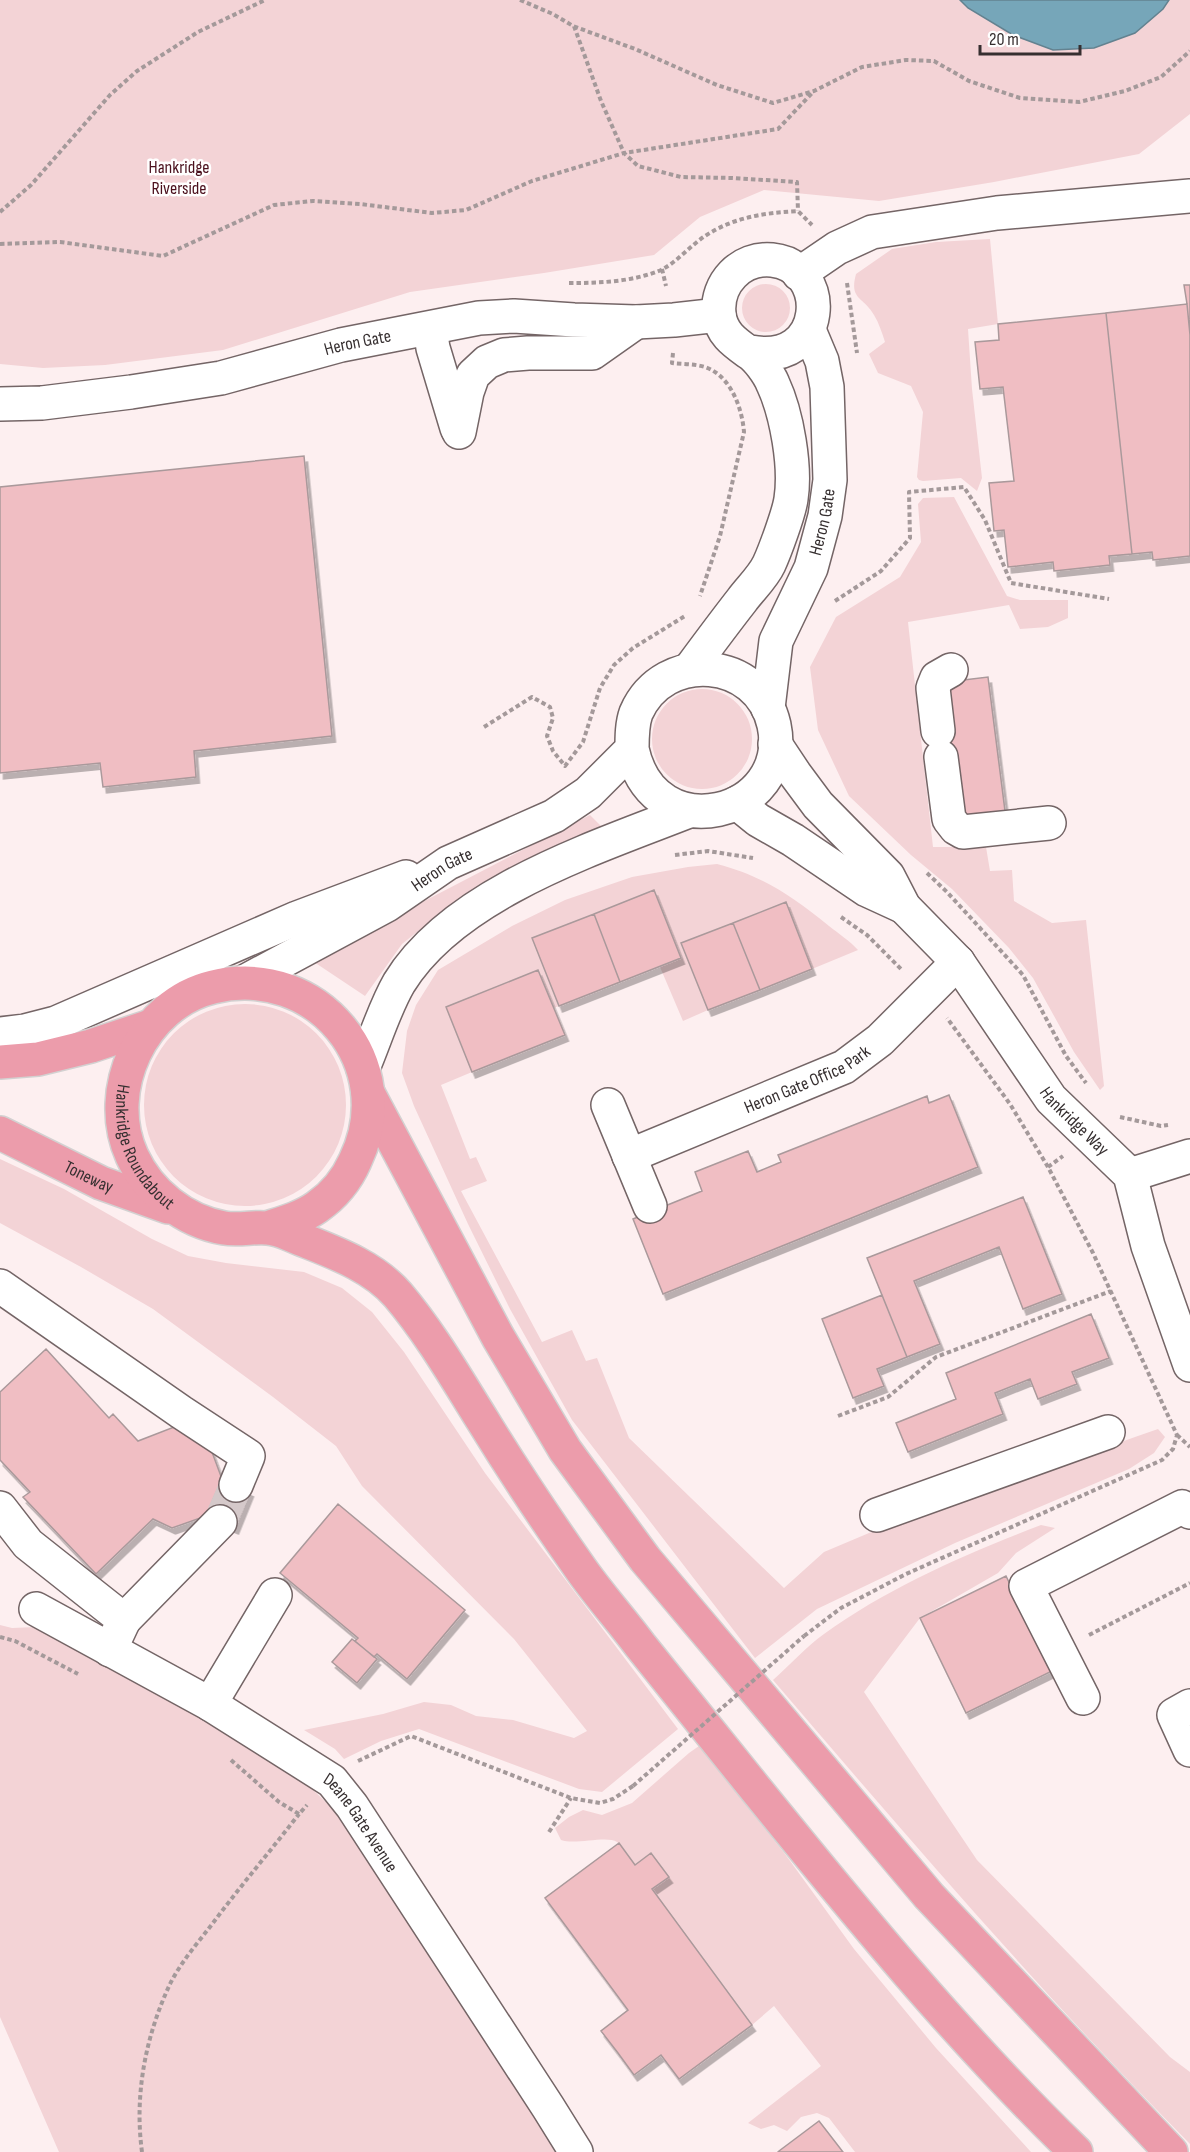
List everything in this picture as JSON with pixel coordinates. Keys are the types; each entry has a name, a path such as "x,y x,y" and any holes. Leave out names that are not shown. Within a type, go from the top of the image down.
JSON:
{"main road":[{"name":"Hankridge Roundabout","path":"244,982 270,985 295,992 318,1006 337,1023 347,1037 366,1080 368,1119 363,1145 352,1168 337,1189 318,1207 295,1219 270,1227 247,1230 224,1228 202,1222 181,1212 160,1196 142,1176 130,1152 123,1126 122,1100 126,1073 135,1049 151,1026 177,1003 209,987 244,982"},
{"path":"0,1062 38,1059 91,1046 151,1026"},
{"path":"366,1080 498,1337 566,1450 645,1559 929,1896 1171,2152"},
{"name":"Toneway","path":"0,1133 101,1183 181,1212"},
{"path":"270,1227 348,1258 393,1289 426,1329 485,1425 588,1578 873,1934 1033,2110 1076,2152"}],"street":[{"path":"799,274 837,248 872,232 998,213 1190,196"},
{"path":"719,315 719,300 724,286 732,274 745,265 773,260 787,265 799,274 809,286 813,300 813,315 808,330 801,340 783,351 764,355 750,352"},
{"name":"Heron Gate","path":"0,404 75,399 221,378 341,345 479,318 514,316 636,322 719,315 726,334 733,342 750,352 773,383 792,445 791,500 769,565 690,669"},
{"path":"430,329 433,348 459,432 473,375 487,362 504,355 591,353 636,322"},
{"name":"Heron Gate","path":"768,708 776,640 811,568 825,516 830,480 827,387 822,361 808,330"},
{"name":"Heron Gate","path":"690,669 713,669 735,675 754,689 768,708 774,725 775,744 772,762 764,778 753,793 722,810 689,811 675,807 650,789 635,764 632,731 636,713 645,698 657,685 672,675 690,669"},
{"path":"951,670 937,678 933,688 949,819 956,828 963,832 1049,823"},
{"name":"Hankridge Way","path":"775,744 818,805 888,876 904,907 958,962 1051,1099 1130,1175"},
{"name":"Heron Gate","path":"244,982 387,905 448,863 554,816 588,793 632,749"},
{"name":"Hankridge Way","path":"737,803 758,820 793,840 867,890 904,907"},
{"name":"Heron Gate","path":"366,1080 399,984 421,954 456,922 501,892 561,863 689,811"},
{"path":"0,1034 25,1031 56,1023 297,918 376,887 448,863"},
{"name":"Heron Gate Office Park","path":"629,1156 844,1067 880,1040 958,962"},
{"path":"608,1105 650,1206"},
{"path":"1190,1156 1130,1175 1148,1246 1190,1365"},
{"path":"0,1286 248,1456 236,1485"},
{"path":"878,1515 1108,1432"},
{"path":"1083,1698 1026,1586 1182,1507 1190,1512"},
{"path":"0,1508 28,1544 124,1620"},
{"path":"110,1650 124,1620 220,1522"},
{"path":"210,1704 275,1595"},
{"name":"Deane Gate Avenue","path":"36,1609 210,1704 332,1782 352,1806 576,2152"},
{"path":"1190,1707 1174,1714 1190,1750"}],"path":[{"path":"0,212 31,185 110,95 137,71 198,32 265,0"},
{"path":"520,0 553,14 573,26 635,49 717,85 773,103 814,91 862,67 906,60 934,60 969,81 1020,98 1079,102 1125,92 1161,77 1190,51"},
{"path":"573,26 601,101 624,153 638,166 681,177 797,182 798,212 763,213 728,223 705,236 662,269 674,320 672,363 706,367 727,382 743,417 744,432 720,536 699,600"},
{"path":"0,244 60,242 164,256 274,205 313,201 432,213 466,210 532,181 624,153 778,129 814,91"},
{"path":"909,492 964,487 985,520 1011,583 1109,599"},
{"path":"484,727 532,697 550,707 554,718 547,736 553,752 565,766 583,742 600,688 614,665 633,648 687,615"},
{"path":"674,855 708,851 761,860"},
{"path":"838,914 867,935 926,995 947,1019 1010,1104 1048,1167 1111,1291 1177,1435 1190,1447"},
{"path":"838,1416 888,1397 936,1357 1111,1291"},
{"path":"633,1786 804,1636 841,1608 906,1574 1162,1460 1173,1449 1177,1435"},
{"path":"1059,1650 1190,1583"},
{"path":"549,1832 571,1798"},
{"path":"141,2152 140,2096 146,2055 156,2016 172,1981 189,1953 299,1814"}],"green space":[{"name":"Hankridge Riverside","path":"0,0 1190,0 1190,114 1139,154 994,182 879,201 764,190 700,217 654,255 410,292 223,350 105,365 43,368 0,364"},
{"path":"990,239 998,324 968,329 982,478 977,491 961,478 923,481 917,477 923,412 911,386 878,373 869,354 885,342 874,315 858,297 854,289 854,282 856,274 892,249 936,242"},
{"path":"766,284 783,291 790,308 783,325 766,332 749,325 742,308 749,291"},
{"path":"954,497 1007,596 1020,600 1068,600 1068,618 1048,627 1020,629 1009,605 908,622 933,847 986,847 990,871 1012,870 1014,901 1052,923 1086,920 1104,1086 1100,1090 1074,1052 1033,978 1009,948 952,889 911,855 849,796 818,730 810,667 836,617 900,577 921,542 918,504 923,498"},
{"path":"702,689 721,692 738,703 749,720 752,739 749,758 738,775 721,786 702,789 683,786 666,775 655,758 652,739 655,720 666,703 683,692"},
{"path":"590,815 602,827 538,854 457,900 402,944 365,996 311,960"},
{"path":"717,864 749,875 776,888 815,915 858,950 812,969 785,903 682,943 708,1010 683,1021 660,967 681,958 654,890 533,938 559,1006 554,1008 538,970 446,1007 472,1072 441,1085 470,1159 476,1157 487,1181 461,1191 542,1342 572,1330 586,1361 597,1358 629,1438 784,1588 824,1552 869,1533 1158,1429 1165,1437 1154,1453 1129,1469 955,1543 817,1609 755,1658 572,1420 510,1309 468,1224 414,1106 402,1073 407,1031 416,1005 438,970 512,926 565,900 632,877"},
{"path":"245,1004 265,1006 284,1012 301,1021 323,1041 338,1066 344,1085 346,1105 344,1125 338,1144 329,1161 309,1183 284,1198 265,1204 245,1206 225,1204 206,1198 189,1189 167,1169 152,1144 146,1125 144,1105 146,1085 152,1066 161,1049 181,1027 206,1012 225,1006"},
{"path":"0,1159 64,1189 152,1239 188,1256 304,1272 342,1288 372,1312 404,1352 485,1473 678,1729 602,1792 579,1789 419,1729 381,1741 344,1759 335,1749 304,1730 383,1714 424,1702 451,1705 476,1716 513,1720 574,1738 587,1731 514,1639 362,1486 336,1446 153,1309 0,1223"},
{"path":"1041,1525 1055,1528 1016,1553 998,1573 920,1618 864,1692 977,1860 1170,2057 1190,2072 1190,2144 1029,1974 773,1680 817,1639 875,1601 957,1560"},
{"path":"0,1625 12,1628 36,1627 147,1687 303,1780 341,1817 558,2152 59,2152 0,2017"},
{"path":"699,1746 785,1854 854,1949 936,2048 1031,2152 855,2152 829,2118 817,2113 801,2117 787,2131 774,2125 761,2129 748,2123 821,2066 774,2006 752,2025 652,1889 668,1877 651,1853 635,1865 617,1842 606,1839 561,1840 555,1828 583,1810 602,1815 632,1803"}],"water":[{"path":"960,0 1169,0 1163,9 1135,33 1094,48 1053,50 1013,35 968,8"}],"building":[{"path":"1184,285 1190,285 1190,335 1187,304"},
{"path":"1187,304 1190,335 1190,556 1153,560 1152,552 1132,554 1106,313"},
{"path":"1106,313 1132,554 1109,556 1110,565 1054,571 1053,562 1008,567 1004,530 994,531 989,483 1014,481 1003,387 980,389 975,342 999,340 998,324"},
{"path":"304,456 332,736 194,751 196,777 103,787 100,763 0,773 0,487"},
{"path":"988,677 1005,811 957,817 939,683"},
{"path":"654,890 681,958 620,982 594,914"},
{"path":"786,902 812,969 760,990 733,923"},
{"path":"594,914 620,982 559,1006 532,938"},
{"path":"733,923 760,990 708,1010 681,943"},
{"path":"538,970 565,1035 472,1072 446,1007"},
{"path":"949,1095 978,1167 663,1294 633,1219 702,1191 695,1172 748,1151 757,1172 781,1162 778,1155 927,1096 929,1103"},
{"path":"1023,1197 1062,1294 1023,1309 999,1247 914,1281 940,1344 907,1357 867,1258"},
{"path":"882,1295 907,1357 877,1369 884,1386 853,1398 822,1319"},
{"path":"1091,1314 1109,1358 1072,1372 1077,1384 1038,1399 1030,1379 995,1393 1003,1414 908,1452 896,1423 956,1399 946,1373"},
{"path":"46,1349 109,1418 113,1414 138,1441 174,1427 209,1444 222,1479 206,1516 172,1528 153,1519 96,1574 23,1497 30,1492 0,1460 0,1392"},
{"path":"222,1479 250,1491 235,1528 206,1516"},
{"path":"338,1504 465,1610 407,1679 377,1654 374,1657 355,1641 358,1638 280,1573"},
{"path":"1006,1576 1052,1671 966,1713 920,1618"},
{"path":"352,1639 377,1659 357,1683 332,1662"},
{"path":"619,1843 635,1865 651,1853 669,1877 652,1889 752,2025 679,2079 661,2055 634,2075 601,2031 628,2010 545,1898"},
{"path":"819,2121 843,2152 778,2152 779,2151"}],"tunnel":[{"path":"220,1522 236,1485"}]}
